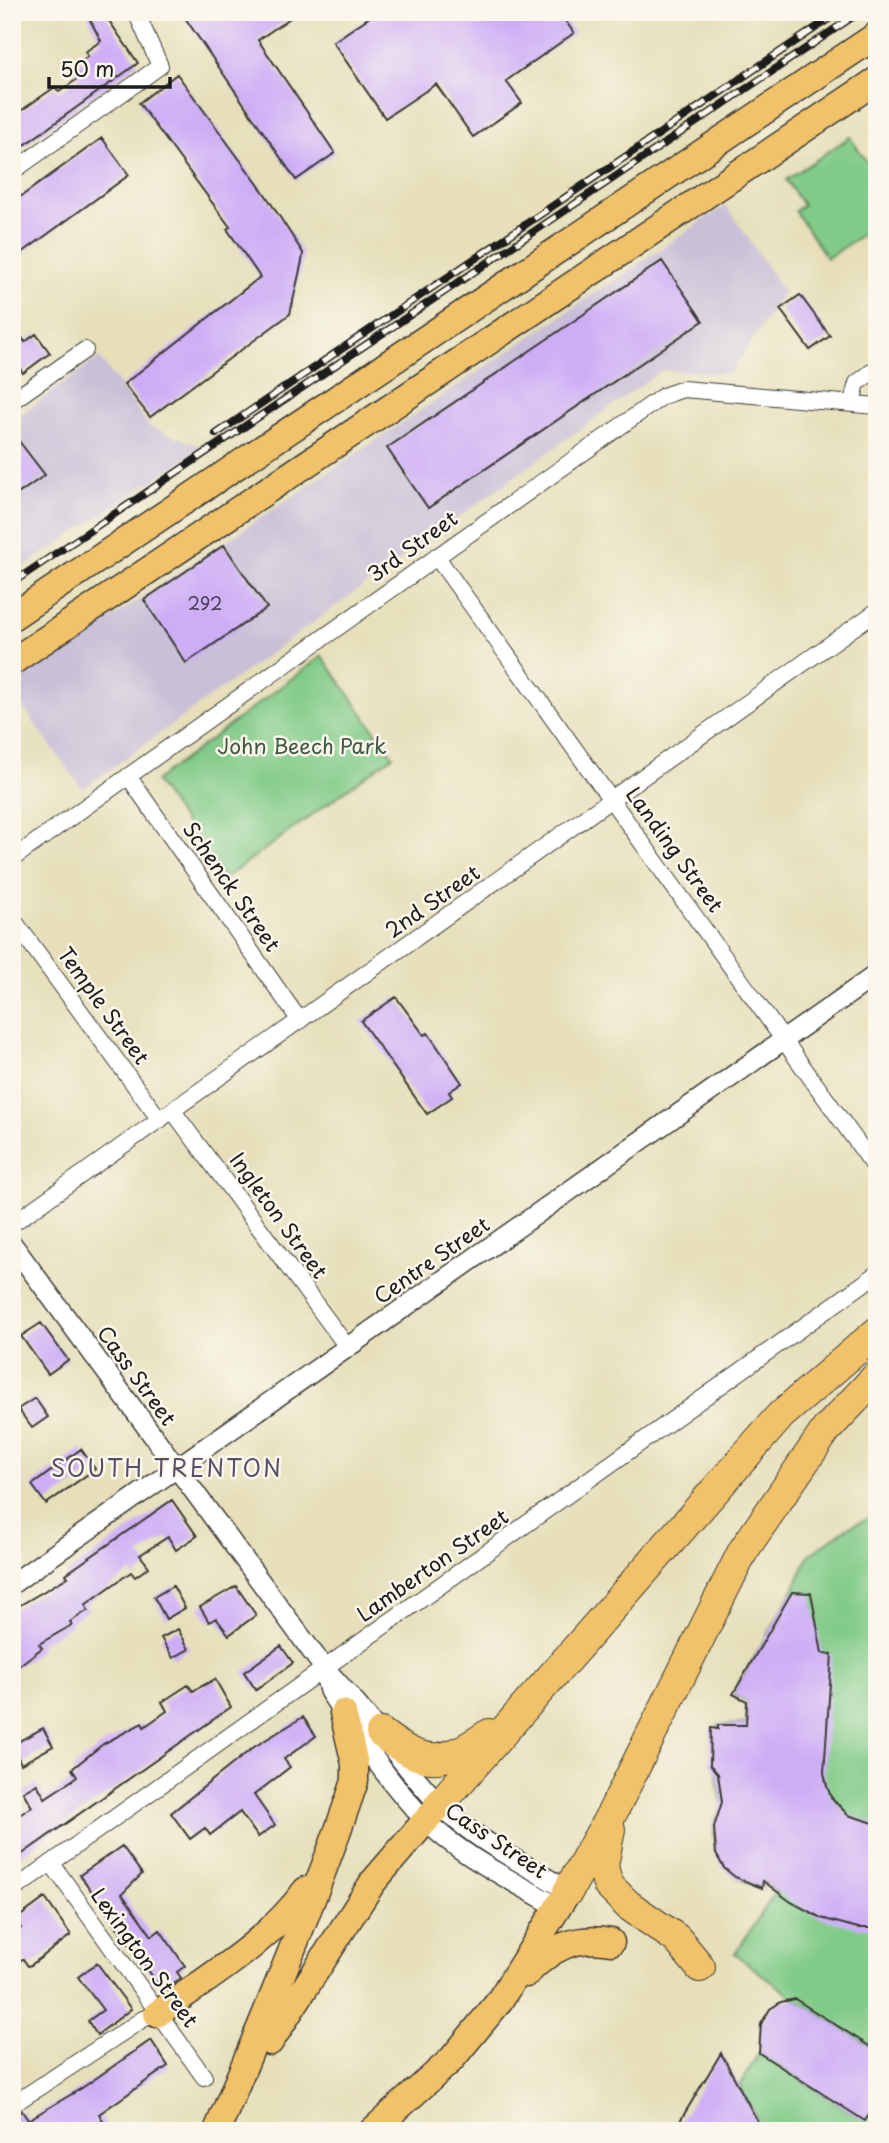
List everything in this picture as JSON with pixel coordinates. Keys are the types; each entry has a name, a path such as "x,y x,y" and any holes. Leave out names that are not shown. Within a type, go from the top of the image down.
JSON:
{"highway":[{"path":"12,617 877,35"},
{"path":"12,662 877,80"},
{"path":"218,2127 365,1893 407,1840 781,1415 877,1332"},
{"path":"498,2003 613,1811 743,1551 825,1430 877,1376"},
{"path":"825,1430 862,1409 877,1395"},
{"path":"218,2127 286,1971 355,1781 355,1764 343,1713"},
{"path":"382,1733 418,1758 447,1758 519,1714"},
{"path":"613,1811 603,1866 608,1885 628,1905 677,1939 701,1967"},
{"path":"157,2014 249,1948 294,1907 322,1869"},
{"path":"372,2131 451,2060 498,2003 544,1955 556,1948 591,1938 611,1942"}],"street":[{"path":"12,172 160,66 136,12"},
{"path":"12,401 85,350"},
{"path":"852,402 857,383 877,368"},
{"name":"3rd Street","path":"12,859 672,391 683,389 877,406"},
{"name":"Landing Street","path":"436,556 877,1170"},
{"name":"2nd Street","path":"12,1224 877,611"},
{"name":"Schenck Street","path":"128,776 300,1021"},
{"name":"Temple Street","path":"12,918 167,1115"},
{"name":"Centre Street","path":"12,1584 877,974"},
{"name":"Ingleton Street","path":"167,1115 348,1348"},
{"name":"Cass Street","path":"12,1244 324,1668 382,1733 433,1813"},
{"name":"Lamberton Street","path":"12,1891 877,1275"},
{"name":"Cass Street","path":"324,1668 329,1691 343,1713 433,1813 475,1832 562,1899"},
{"name":"Lexington Street","path":"52,1864 204,2077"},
{"path":"12,2105 143,2019 157,2014"}],"shaded area":[{"path":"726,205 784,292 730,374 662,370 83,789 12,693 12,685"},
{"path":"99,357 150,427 203,447 12,575 12,421"}],"green space":[{"path":"850,137 877,177 877,225 827,258 795,211 803,205 786,180"},
{"name":"John Beech Park","path":"322,656 393,756 224,879 155,781"},
{"path":"877,1515 877,2051 795,1999 735,1954 776,1891 763,1881 762,1888 729,1871 717,1853 714,1830 717,1816 725,1817 717,1780 718,1725 746,1724 747,1701 733,1694 792,1592 809,1555 850,1526"},
{"path":"759,2053 865,2121 877,2103 877,2131 757,2131 758,2122 739,2086"}],"building":[{"path":"86,12 103,12 138,63 12,154 12,117 55,87 59,92 80,77 73,67 88,56 85,52 101,41"},
{"path":"181,12 299,12 258,40 335,153 296,180"},
{"path":"377,12 559,12 574,33 506,81 522,103 473,137 436,84 385,118 333,42"},
{"path":"177,74 265,194 303,253 290,314 150,417 124,384 260,277 227,229 230,227 139,103"},
{"path":"102,138 129,175 12,260 12,203"},
{"path":"662,261 703,321 428,508 387,448"},
{"path":"800,295 830,336 810,350 780,309"},
{"path":"12,323 25,342 36,334 50,353 23,373 12,358"},
{"path":"12,432 45,475 12,498"},
{"path":"224,545 267,608 186,663 144,600"},
{"path":"396,997 424,1035 428,1033 462,1083 449,1092 452,1097 427,1114 361,1021"},
{"path":"41,1323 68,1360 48,1374 21,1336"},
{"path":"35,1398 48,1417 32,1428 18,1409"},
{"path":"81,1449 95,1469 46,1504 32,1485"},
{"path":"172,1500 197,1536 176,1550 168,1537 140,1555 149,1567 135,1577 131,1572 85,1605 88,1610 70,1622 72,1625 39,1644 42,1648 12,1671 12,1610 68,1577 66,1574"},
{"path":"173,1586 185,1608 166,1619 154,1597"},
{"path":"236,1586 256,1615 229,1635 216,1618 209,1622 200,1607"},
{"path":"792,1592 811,1593 822,1653 832,1654 824,1773 831,1797 848,1815 877,1824 877,1928 858,1928 821,1918 791,1902 763,1881 762,1888 735,1877 724,1868 716,1854 714,1827 722,1802 718,1774 710,1765 711,1728 718,1729 718,1725 746,1725 747,1701 733,1694"},
{"path":"178,1629 189,1649 173,1658 161,1638"},
{"path":"281,1646 293,1663 256,1690 244,1672"},
{"path":"215,1679 231,1707 18,1857 12,1846 12,1828 20,1824 16,1817 32,1807 23,1792 37,1784 45,1798 77,1777 72,1769 103,1744 142,1723 144,1727 167,1711 162,1702 188,1685 193,1691"},
{"path":"303,1717 316,1736 284,1759 290,1767 254,1795 275,1825 258,1837 240,1812 210,1835 205,1828 190,1839 171,1813 254,1747"},
{"path":"43,1728 53,1746 21,1764 12,1745"},
{"path":"122,1846 142,1874 122,1894 152,1936 160,1930 185,1966 177,1972 181,1978 163,1991 80,1875"},
{"path":"45,1898 71,1935 31,1965 28,1966 23,1959 12,1963 12,1935 21,1928 15,1920"},
{"path":"97,1963 131,2009 97,2035 88,2021 103,2010 78,1977"},
{"path":"795,1999 877,2051 877,2103 865,2121 759,2053 761,2024 770,2009 781,2002"},
{"path":"151,2040 168,2066 99,2114 106,2125 97,2131 12,2131 13,2115 22,2111 28,2120 82,2088"},
{"path":"721,2053 758,2122 756,2131 674,2131"}],"railway":[{"path":"216,434 839,12"},
{"path":"12,583 860,12"}],"district":[{"name":"SOUTH TRENTON","path":"167,1469"}]}
